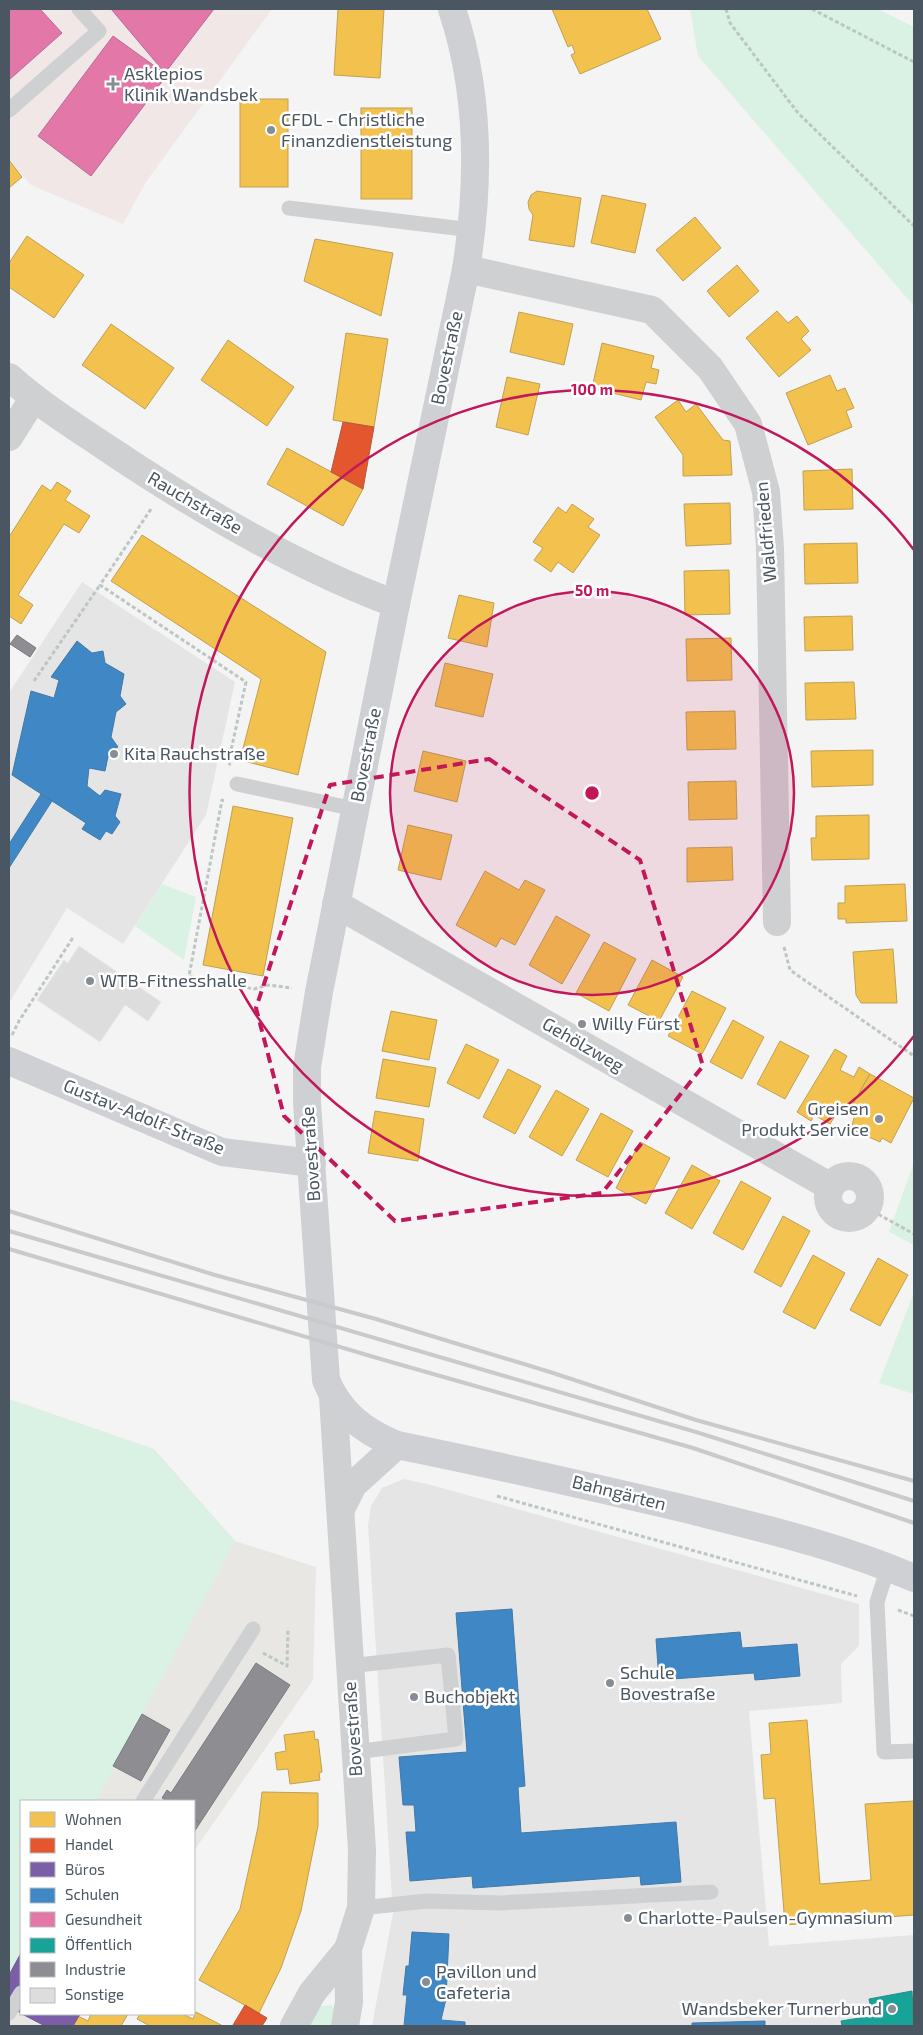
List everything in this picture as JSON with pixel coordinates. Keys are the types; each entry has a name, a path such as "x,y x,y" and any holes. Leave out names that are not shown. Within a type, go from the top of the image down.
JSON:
{"main road":[{"name":"Bovestraße","path":"333,1397 326,1380 307,1103 307,1067 336,904 466,269 472,230 476,164 473,108 467,65 452,9"},
{"name":"Gustav-Adolf-Straße","path":"9,1061 222,1152 312,1163"},
{"name":"Bahngärten","path":"333,1397 366,1430 397,1445 549,1476 778,1532 888,1567 914,1578"}],"street":[{"name":"Waldfrieden","path":"466,269 652,310 710,368 748,424 766,492 770,548 777,922"},
{"name":"Rauchstraße","path":"9,377 33,399 165,487 287,555 360,591 396,604"},
{"path":"9,437 33,399"},
{"name":"Gehölzweg","path":"336,904 830,1187 837,1180 846,1176 855,1177 863,1182 868,1189 870,1198 868,1208"},
{"name":"Bovestraße","path":"333,1397 342,1507 349,1666 362,1850 362,1908 348,1949 349,2002 345,2026"},
{"path":"342,1507 353,1486 397,1445"},
{"name":"Bovestraße","path":"294,2026 312,1993 348,1949"}],"lane":[{"path":"9,110 98,31 79,9"},
{"path":"290,208 472,230"},
{"path":"237,784 356,809"},
{"path":"888,1567 876,1602 884,1752 914,1751"},
{"path":"144,1800 253,1629"},
{"path":"349,1666 448,1655 456,1739 355,1752"},
{"path":"362,1908 427,1900 500,1903 711,1892"},
{"path":"9,2013 20,1995"}],"path":[{"path":"726,9 730,23 798,113 914,226"},
{"path":"812,9 914,62"},
{"path":"34,681 165,487"},
{"path":"100,585 246,682 228,764 238,766"},
{"path":"231,802 222,800 189,976 254,989 268,984 319,992"},
{"path":"777,922 790,970 914,1056"},
{"path":"9,1042 19,1021 74,936"},
{"path":"868,1208 914,1234"},
{"path":"489,1494 876,1602 914,1616"},
{"path":"244,1642 288,1666 288,1628"}],"highlighted area":[{"path":"489,759 640,860 703,1066 602,1193 395,1221 284,1116 256,1008 330,785"}],"shaded area":[{"name":"Asklepios Klinik Wandsbek","path":"9,9 272,9 146,182 123,224 31,185 9,159"},
{"name":"Kita Rauchstraße","path":"82,582 235,682 206,815 123,944 67,908 9,1003 9,693"},
{"path":"9,1399 154,1449 235,1541 316,1567 313,1680 195,1850 195,1800 20,1800 20,2015 79,2015 72,2026 9,2026"},
{"name":"Schule Bovestraße","path":"404,1479 859,1604 859,1646 841,1664 842,1703 749,1711 769,1946 914,1935 914,2026 372,2026 393,1913 368,1525 371,1506 382,1488"}],"green space":[{"path":"690,9 878,9 914,27 914,306 698,56"},
{"path":"162,884 196,897 184,960 135,926"},
{"path":"914,1162 914,1245 889,1232"},
{"path":"914,1292 914,1394 879,1383"},
{"path":"9,1400 152,1449 235,1541 97,1800 20,1800 20,1955 9,1975"},
{"path":"331,2005 339,2013 336,2026 304,2026 314,2007"}],"building: Wohnen":[{"path":"338,9 384,9 380,78 334,75"},
{"path":"552,9 647,9 661,39 580,74 571,55 575,53 572,45 568,47"},
{"path":"240,99 288,99 288,187 240,187"},
{"path":"361,108 412,108 412,199 361,199"},
{"path":"9,160 22,177 9,188"},
{"path":"537,191 581,198 574,247 529,240 533,215 529,209 528,202 531,195"},
{"path":"602,195 646,204 635,253 591,243"},
{"path":"695,217 721,248 683,281 656,250"},
{"path":"27,236 84,275 54,318 9,287 9,263"},
{"path":"315,239 393,253 381,316 304,281"},
{"path":"737,265 759,291 729,317 707,291"},
{"path":"777,311 788,323 797,316 809,331 801,339 811,350 779,377 746,338"},
{"path":"519,312 573,324 564,365 510,352"},
{"path":"111,324 174,368 145,409 82,365"},
{"path":"346,333 388,339 374,427 333,420"},
{"path":"228,340 294,387 267,426 201,380"},
{"path":"602,343 654,356 651,368 659,370 656,384 646,382 641,400 592,388"},
{"path":"830,375 837,391 845,388 854,408 846,411 852,427 808,445 786,393"},
{"path":"507,377 540,384 528,435 496,427"},
{"path":"678,400 686,412 696,404 723,440 730,441 732,475 683,476 683,455 655,417"},
{"path":"287,448 363,489 343,526 267,484"},
{"path":"852,469 853,509 804,510 803,471"},
{"path":"57,482 71,491 65,500 90,516 79,533 64,524 18,595 33,605 21,624 9,616 9,537 42,485 51,491"},
{"path":"730,503 731,544 686,546 684,504"},
{"path":"572,504 594,519 588,527 600,535 573,573 558,562 551,572 534,560 543,548 533,542 558,507 566,513"},
{"path":"142,535 326,652 298,775 240,760 261,679 111,581"},
{"path":"857,543 858,583 805,584 804,544"},
{"path":"729,570 730,614 685,615 684,571"},
{"path":"459,595 494,603 487,647 448,638"},
{"path":"852,616 853,650 805,651 804,617"},
{"path":"731,638 732,680 687,681 686,639"},
{"path":"445,663 493,674 483,717 435,706"},
{"path":"854,682 856,719 806,720 805,683"},
{"path":"735,711 736,749 687,750 686,712"},
{"path":"873,750 873,785 812,787 811,751"},
{"path":"423,751 466,761 457,802 414,791"},
{"path":"736,781 737,819 689,820 688,782"},
{"path":"233,806 293,818 263,976 203,965"},
{"path":"869,815 869,859 812,860 811,838 816,838 816,816"},
{"path":"408,825 452,835 441,880 398,870"},
{"path":"732,847 733,880 687,882 687,848"},
{"path":"485,871 519,890 525,880 545,890 515,945 501,938 496,947 456,925"},
{"path":"905,884 907,921 846,923 846,919 838,919 838,903 845,903 845,886"},
{"path":"556,916 590,935 562,984 529,965"},
{"path":"604,942 636,959 609,1011 576,993"},
{"path":"893,949 897,1003 861,1003 856,995 853,952"},
{"path":"652,960 683,977 659,1021 628,1005"},
{"path":"692,991 726,1008 702,1054 668,1036"},
{"path":"391,1011 437,1020 429,1060 382,1051"},
{"path":"733,1020 764,1037 742,1079 710,1062"},
{"path":"780,1041 809,1056 785,1099 757,1084"},
{"path":"466,1044 499,1060 479,1099 447,1083"},
{"path":"835,1049 847,1056 840,1070 854,1077 859,1067 870,1074 849,1111 841,1106 830,1124 814,1115 811,1121 797,1112"},
{"path":"383,1059 436,1068 429,1107 376,1098"},
{"path":"508,1069 541,1086 515,1134 483,1117"},
{"path":"870,1074 914,1098 891,1143 882,1138 880,1142 851,1129 855,1114 849,1111"},
{"path":"556,1090 589,1109 562,1156 529,1137"},
{"path":"375,1111 424,1119 418,1161 368,1153"},
{"path":"601,1113 633,1131 608,1177 576,1160"},
{"path":"640,1142 670,1158 646,1204 616,1188"},
{"path":"692,1165 720,1181 692,1229 665,1213"},
{"path":"741,1181 771,1198 743,1250 713,1233"},
{"path":"783,1216 810,1231 781,1287 754,1272"},
{"path":"813,1255 845,1273 815,1329 783,1312"},
{"path":"878,1258 908,1275 880,1326 850,1310"},
{"path":"807,1720 820,1884 871,1880 865,1804 914,1801 914,1915 785,1925 775,1798 764,1799 761,1755 771,1754 769,1723"},
{"path":"314,1731 315,1740 318,1739 322,1772 319,1773 320,1780 290,1784 288,1769 277,1770 275,1753 286,1751 284,1735"},
{"path":"262,1792 318,1793 318,1826 301,1911 281,1968 259,2013 199,1980 240,1909 258,1827"},
{"path":"196,2012 223,2026 150,2026 137,2019 139,2015 185,2015 193,2019"},
{"path":"91,2015 127,2015 121,2026 73,2026 78,2016 88,2021"}],"building: Handel":[{"path":"343,422 374,427 363,489 331,472"},
{"path":"245,2005 267,2018 262,2026 233,2025"}],"building: Büros":[{"path":"20,1955 20,2012 9,2006 9,1975"},
{"path":"24,2015 79,2015 73,2026 45,2026"}],"building: Schulen":[{"path":"77,641 92,653 103,651 105,663 124,674 120,696 126,704 116,712 111,737 118,747 109,752 105,771 89,768 87,786 100,796 105,790 121,794 115,816 120,822 112,834 106,831 100,840 82,829 86,823 12,775 31,691 54,698 59,680 51,677"},
{"path":"41,794 52,801 9,868 9,844"},
{"path":"512,1609 525,1786 518,1787 521,1833 676,1822 681,1882 641,1885 640,1876 473,1888 472,1876 410,1881 406,1832 416,1832 414,1805 403,1805 399,1757 467,1752 456,1613"},
{"path":"740,1632 742,1648 797,1644 800,1676 755,1680 754,1673 659,1680 656,1639"},
{"name":"Pavillon und Cafeteria","path":"412,1932 449,1934 446,1999 441,2020 465,2022 465,2026 404,2026 407,1995 403,1995 406,1966 409,1966"},
{"path":"765,2021 765,2026 692,2026 692,2023"}],"building: Gesundheit":[{"path":"9,9 40,9 62,33 9,80"},
{"path":"111,9 214,9 165,73"},
{"path":"113,36 167,75 91,176 38,136"}],"building: Öffentlich":[{"name":"Wandsbeker Turnerbund","path":"912,1991 914,2026 842,2026 841,2021 872,2016 869,1999"}],"building: Industrie":[{"path":"17,635 36,648 30,657 10,644"},
{"path":"256,1663 290,1685 200,1823 195,1820 195,1800 165,1800 162,1798 167,1790 171,1793"},
{"path":"142,1714 170,1730 141,1781 113,1766"},
{"path":"195,1820 200,1823 195,1830"}],"building: Sonstige":[{"name":"WTB-Fitnesshalle","path":"79,946 161,1002 148,1021 125,1005 100,1042 37,1000 64,960 68,963"}],"railway":[{"path":"9,1211 215,1275 376,1319 550,1372 696,1420 914,1481"},
{"path":"9,1231 696,1432 914,1501"},
{"path":"9,1249 384,1360 693,1448 914,1523"}],"place":[{"name":"Asklepios Klinik Wandsbek","path":"113,84"},
{"name":"CFDL - Christliche Finanzdienstleistung","path":"271,130"},
{"name":"Kita Rauchstraße","path":"114,754"},
{"name":"WTB-Fitnesshalle","path":"90,981"},
{"name":"Willy Fürst","path":"582,1024"},
{"name":"Greisen Produkt Service","path":"879,1119"},
{"name":"Schule Bovestraße","path":"610,1683"},
{"name":"Buchobjekt","path":"414,1697"},
{"name":"Charlotte-Paulsen-Gymnasium","path":"628,1918"},
{"name":"Pavillon und Cafeteria","path":"426,1982"},
{"name":"Wandsbeker Turnerbund","path":"892,2009"}]}
